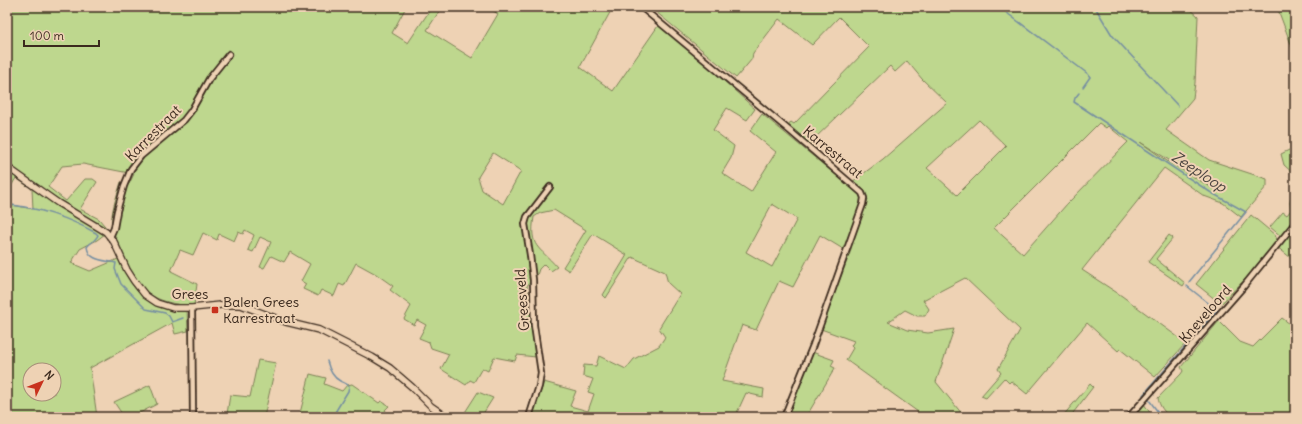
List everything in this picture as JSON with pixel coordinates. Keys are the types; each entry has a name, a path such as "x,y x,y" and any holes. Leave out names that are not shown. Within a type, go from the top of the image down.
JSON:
{"street":[{"name":"Karrestraat","path":"641,7 796,135 862,193 864,198 813,345 784,417"},
{"name":"Karrestraat","path":"110,237 114,228 122,192 131,169 142,156 184,120 191,111 208,79 229,54"},
{"name":"Grees","path":"7,168 53,200 103,230 110,237 134,281 145,294 157,303 173,308 221,305 241,306 286,322 319,330 372,357 390,368 431,406 446,417"},
{"name":"Greesveld","path":"529,417 539,386 541,373 534,325 533,280 524,224 550,187"},
{"name":"Kneveloord","path":"1129,417 1244,286 1295,223"},
{"path":"192,308 193,417"}],"green space":[{"path":"7,7 406,7 392,33 408,43 432,7 442,7 427,30 472,58 498,14 487,7 613,7 580,67 613,91 660,23 755,109 747,120 727,108 713,130 734,146 731,158 722,173 751,192 776,152 750,131 762,114 848,185 883,159 947,103 922,79 907,61 895,72 890,66 813,140 817,144 814,148 787,125 791,122 794,124 869,47 839,17 812,45 779,19 753,53 752,59 736,78 650,7 1188,7 1198,16 1193,98 1166,130 1209,160 1267,179 1267,186 1241,217 1223,203 1204,196 1164,168 1082,270 1122,296 1186,343 1155,377 1120,349 1118,351 1087,323 1027,394 1011,381 1009,383 1004,378 986,398 981,396 1001,373 998,369 1020,330 965,278 923,300 929,309 925,316 917,316 905,310 888,322 907,330 928,333 954,329 936,382 963,415 961,417 915,417 918,412 846,360 853,348 851,346 854,341 821,329 851,250 843,249 820,235 793,287 779,281 756,330 742,325 722,381 764,389 763,397 746,393 735,417 532,417 544,382 576,391 570,406 588,411 594,394 588,392 593,379 583,376 584,365 596,366 599,356 626,369 634,359 659,346 665,337 659,328 680,294 668,283 665,272 632,257 606,298 603,295 627,255 593,234 569,271 563,267 586,230 554,210 540,213 534,217 534,241 540,250 557,267 551,271 544,264 539,269 537,275 531,275 529,277 530,283 527,285 536,357 517,355 515,361 494,357 488,371 482,368 474,382 470,380 466,385 441,369 449,354 431,348 429,342 419,338 426,325 417,320 414,325 404,319 411,306 390,290 393,286 376,274 356,263 344,286 339,284 334,296 321,290 318,296 303,289 306,284 301,281 310,264 290,252 284,262 271,256 264,268 260,267 271,242 260,237 253,252 248,250 254,235 245,230 243,234 238,232 234,241 219,234 217,240 203,233 193,255 180,250 171,271 197,284 194,306 167,302 157,298 148,293 135,277 112,227 113,210 121,182 129,184 134,174 83,164 62,166 48,187 66,201 85,179 93,179 97,182 80,209 99,219 109,231 97,240 80,249 71,263 90,271 118,259 131,283 142,296 157,306 166,309 187,311 188,331 175,334 172,323 90,368 97,417 7,417 7,204 33,209 32,189 16,178 7,193","holes":["979,120 1006,146 957,195 927,168","1099,123 1106,128 1108,126 1128,142 1067,204 1023,254 994,228","1140,142 1214,189 1167,161","493,153 521,171 503,204 482,190 478,177","868,199 854,238 850,237 861,203","772,204 797,219 772,267 746,252"]},
{"path":"1277,7 1295,7 1295,55"},
{"path":"1295,147 1295,175 1284,165 1281,154"},
{"path":"1295,197 1295,220 1282,237 1270,227 1283,212 1287,215 1291,210 1291,198"},
{"path":"1251,215 1275,235 1277,240 1247,277 1221,304 1196,284"},
{"path":"1295,225 1295,261 1277,247"},
{"path":"1169,235 1173,238 1156,259 1185,283 1183,286 1148,262"},
{"path":"1282,318 1294,327 1295,326 1295,417 1171,417 1164,411 1158,398 1181,374 1183,371 1181,367 1219,321 1240,342 1253,347"},
{"path":"812,352 834,360 831,366 835,368 806,417 787,417"},
{"path":"258,360 276,363 264,417 243,417 227,414 230,395 250,397"},
{"path":"310,374 326,378 324,384 342,391 347,385 352,384 379,403 381,401 389,406 385,410 390,417 299,417"},
{"path":"1090,384 1093,387 1070,417 1062,417"},
{"path":"150,385 157,404 132,417 124,417 114,402"},
{"path":"478,392 493,398 481,417 462,417"},
{"path":"1144,404 1153,417 1133,417"}],"waterway":[{"name":"Zeeploop","path":"999,7 1088,74 1090,77 1083,87"},
{"path":"1095,7 1112,35 1178,106"},
{"name":"Zeeploop","path":"1079,93 1074,102 1210,192 1246,212 1189,282"},
{"path":"7,205 29,208 53,214 96,233 98,235 97,237 87,247 88,252 98,259 116,263 115,269 121,284 146,309 165,313 169,316 172,322 183,318"},
{"name":"Zeeploop","path":"1143,395 1217,310 1187,286"},
{"path":"327,361 333,375 349,386 348,391 334,414 336,417"},
{"name":"Zeeploop","path":"1149,400 1164,417"}],"place":[{"name":"Balen Grees Karrestraat","path":"215,310"}]}
